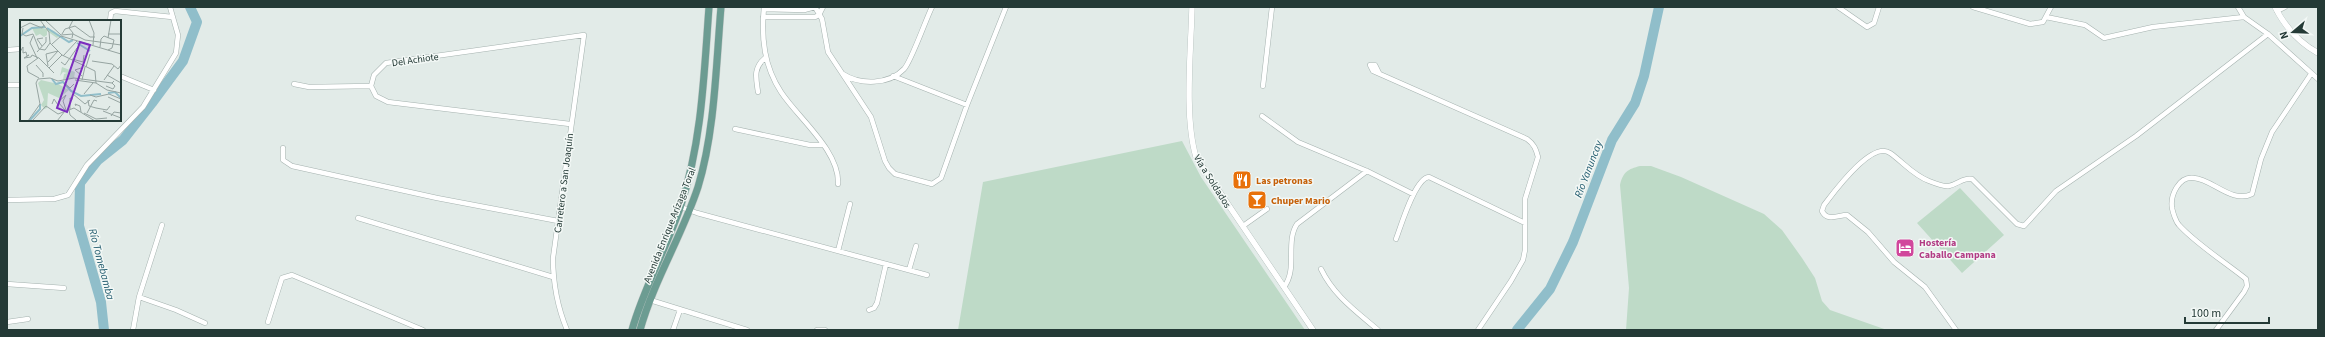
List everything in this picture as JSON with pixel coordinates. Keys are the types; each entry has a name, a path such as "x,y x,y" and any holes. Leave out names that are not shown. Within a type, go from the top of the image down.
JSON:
{"main road":[{"name":"Avenida Enrique Arízaga Toral","path":"632,330 681,207 697,146 710,7"},
{"name":"Avenida Enrique Arízaga Toral","path":"640,330 650,300 688,210 704,164 709,140 721,7"}],"street":[{"path":"7,200 54,199 68,195 87,165 143,107 177,50 178,35 170,7"},
{"path":"838,184 836,167 822,145 780,91 765,58 762,40 764,8 804,10 815,7 823,25 828,52 871,117 885,161 895,174 932,184 941,178 967,105 1006,7"},
{"path":"763,17 815,17 819,15 823,7"},
{"path":"840,72 851,79 863,82 879,81 893,76 904,69 932,7"},
{"name":"Vía a Soldados","path":"1192,7 1190,120 1192,144 1202,167 1313,330"},
{"path":"1263,86 1272,7"},
{"path":"1838,7 1867,27 1874,23 1879,7"},
{"path":"1972,7 2030,24 2043,22 2051,7"},
{"path":"2238,7 2244,17 2268,34 2318,79"},
{"path":"2285,7 2276,9 2292,32 2304,45 2318,53"},
{"path":"110,20 110,13 115,11 172,17"},
{"path":"2046,17 2085,25 2104,38 2153,27 2244,17"},
{"path":"1956,330 1925,287 1894,262 1858,224 1847,215 1827,218 1824,216 1822,211 1824,204 1866,158 1877,152 1889,152 1908,169 1928,181 1947,186 1965,179 1972,179 2017,224 2024,226 2056,192 2136,136 2268,34"},
{"name":"Del Achiote","path":"370,86 374,75 386,63 584,36"},
{"name":"Carretero a San Joaquín","path":"567,330 556,298 553,277 558,221 570,124 584,36"},
{"path":"7,50 20,49"},
{"path":"758,92 756,70 759,63 765,58"},
{"path":"1380,73 1534,144 1538,157 1526,192 1525,250 1520,265 1478,330"},
{"path":"2216,329 2244,292 2247,286 2246,280 2178,224 2172,208 2172,198 2176,187 2182,181 2194,178 2230,194 2246,197 2252,194 2261,159 2272,132 2311,74"},
{"path":"121,76 154,90"},
{"path":"893,76 967,105"},
{"path":"7,85 20,84"},
{"path":"294,84 309,87 370,86 376,96 388,102 570,124"},
{"path":"1262,116 1298,142 1367,171 1413,194"},
{"path":"735,129 810,145 822,145"},
{"path":"283,148 283,160 292,166 437,198 558,221"},
{"path":"1284,287 1290,276 1292,231 1297,224 1367,171"},
{"path":"1396,239 1413,194 1422,179 1429,177 1525,223"},
{"path":"838,251 850,204"},
{"path":"681,207 927,275"},
{"path":"1243,226 1267,209"},
{"path":"358,218 553,277"},
{"path":"133,330 139,297 162,225"},
{"path":"909,270 916,246"},
{"path":"869,310 874,308 877,303 886,264"},
{"path":"1321,269 1329,286 1336,294 1378,330"},
{"path":"268,322 282,278 292,275 423,330"},
{"path":"7,284 64,288"},
{"path":"139,297 176,310 205,323"},
{"path":"650,300 746,330"},
{"path":"673,330 680,310"},
{"path":"7,322 28,319"},
{"path":"817,330 825,330"}],"green space":[{"path":"1182,141 1201,177 1305,330 958,330 983,182"},
{"path":"1651,166 1681,177 1764,214 1782,230 1802,258 1815,278 1822,301 1830,310 1887,330 1626,330 1629,288 1620,185 1624,174 1632,168"},
{"path":"1960,188 2004,235 1962,273 1917,223"}],"waterway":[{"name":"Río Tomebamba","path":"104,330 101,302 79,226 80,183 98,160 123,140 183,61 197,22 190,7"},
{"name":"Río Yanuncay","path":"1517,330 1550,289 1573,242 1612,140 1635,103 1644,76 1659,7"}],"place":[{"name":"Las petronas","path":"1242,180"},
{"name":"Chuper Mario","path":"1257,200"},
{"name":"Hostería Caballo Campana","path":"1905,248"}]}
